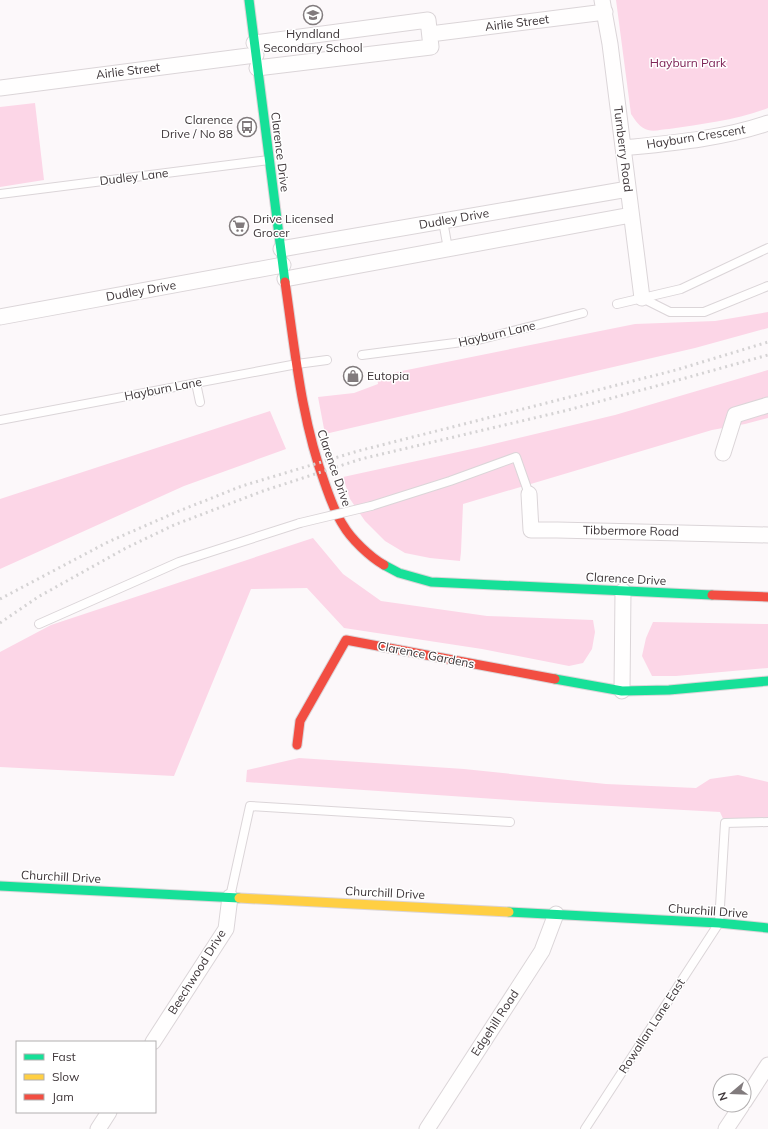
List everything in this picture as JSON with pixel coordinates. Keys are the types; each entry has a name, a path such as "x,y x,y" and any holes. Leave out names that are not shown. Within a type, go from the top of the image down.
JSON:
{"street":[{"name":"Clarence Drive","path":"249,0 300,390 307,426 316,460 333,506 344,526 354,539 374,559 399,573 431,582 768,597"},
{"name":"Airlie Street","path":"430,34 604,6"},
{"name":"Turnberry Road","path":"604,6 642,298"},
{"name":"Airlie Street","path":"0,88 256,55 428,20 431,47 256,55"},
{"name":"Hayburn Crescent","path":"623,148 707,138 755,128 768,123"},
{"name":"Dudley Drive","path":"281,249 628,189"},
{"name":"Dudley Drive","path":"0,317 284,272 448,249 632,215"},
{"path":"723,452 735,415 768,405"},
{"name":"Tibbermore Road","path":"529,494 531,530 768,535"},
{"path":"622,691 623,591"},
{"name":"Clarence Gardens","path":"297,746 300,722 346,640 622,691 669,690 768,681"},
{"name":"Churchill Drive","path":"0,886 556,914 719,923 768,928"},
{"name":"Beechwood Drive","path":"154,1041 226,929 230,897"},
{"name":"Edgehill Road","path":"426,1129 542,951 556,914"},
{"path":"752,1090 768,1065"},
{"path":"99,1128 108,1113"},
{"path":"726,1129 737,1113"}],"lane":[{"name":"Dudley Lane","path":"0,194 269,160"},
{"path":"444,221 448,249"},
{"path":"617,304 681,289 768,248"},
{"path":"642,298 670,312 704,312 768,286"},
{"name":"Hayburn Lane","path":"362,355 478,340 583,313"},
{"name":"Hayburn Lane","path":"0,420 297,364 327,360"},
{"path":"196,383 200,402"},
{"path":"39,624 179,562 300,524 371,506 450,481 516,457 529,494"},
{"path":"230,897 250,806 510,822"},
{"path":"719,923 726,823 768,822"},
{"name":"Rowallan Lane East","path":"585,1129 719,923"}],"green space":[{"name":"Hayburn Park","path":"616,0 768,0 768,108 732,119 653,131 643,128 631,114"},
{"path":"35,103 44,180 0,187 0,107"},
{"path":"768,312 768,328 695,348 325,434 318,397 354,393 378,384 377,376 635,324 715,321"},
{"path":"768,370 768,418 712,430 463,504 460,561 430,558 405,553 385,541 365,521 350,499 343,477 481,447 615,415"},
{"path":"270,411 286,449 184,486 0,569 0,499"},
{"path":"313,538 343,574 381,601 487,616 593,620 595,632 592,649 583,663 569,666 482,649 344,628 307,588 251,589 174,776 0,767 0,652 51,625"},
{"path":"653,622 768,624 768,668 676,676 652,676 642,656 646,638"},
{"path":"299,758 464,769 606,784 696,788 710,779 738,775 768,782 768,822 725,823 720,812 539,802 246,782 247,770"}],"railway":[{"path":"0,599 108,542 179,511 242,486 358,451 676,370 768,342"},
{"path":"0,623 38,597 126,548 174,525 263,491 361,459 568,410 768,355"}],"traffic: fast":[{"path":"249,0 285,282"},
{"path":"384,565 399,573 431,582 712,595"},
{"path":"555,679 622,691 669,690 768,681"},
{"path":"0,886 239,898"},
{"path":"509,912 719,923 768,928"}],"traffic: slow":[{"path":"239,898 509,912"}],"traffic: jam":[{"path":"285,282 304,409 310,435 325,484 335,510 346,530 361,547 384,565"},
{"path":"712,595 768,597"},
{"path":"297,745 300,721 346,640 555,679"}],"place":[{"name":"Hyndland Secondary School","path":"313,15"},
{"name":"Clarence Drive / No 88","path":"247,127"},
{"name":"Drive Licensed Grocer","path":"239,226"},
{"name":"Eutopia","path":"353,376"}]}
